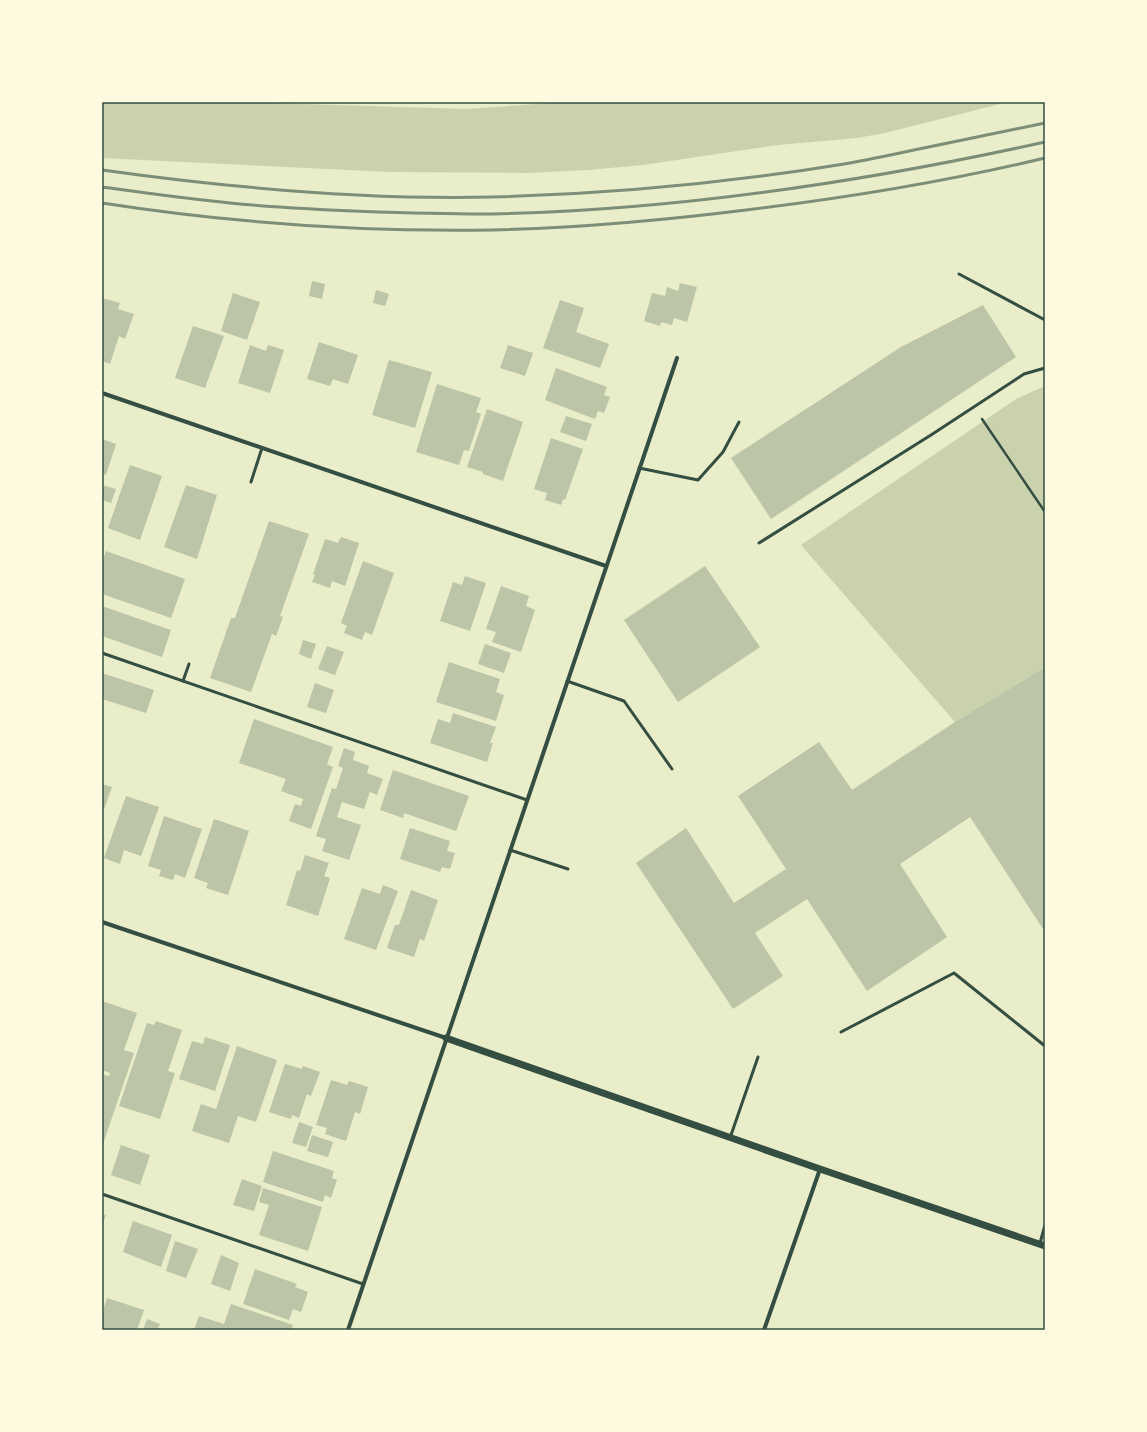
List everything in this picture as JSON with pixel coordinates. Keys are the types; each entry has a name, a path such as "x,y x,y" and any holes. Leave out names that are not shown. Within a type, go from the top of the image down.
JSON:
{"street":[{"path":"348,1330 677,358"},
{"path":"102,393 606,566"},
{"path":"102,922 446,1038 730,1138 1042,1245"},
{"path":"764,1330 820,1169"}],"lane":[{"path":"959,274 1045,320"},
{"path":"759,543 1024,374 1045,368"},
{"path":"639,468 698,480 722,452 739,422"},
{"path":"251,482 262,448"},
{"path":"102,653 527,800"},
{"path":"183,681 189,664"},
{"path":"568,681 624,701 672,769"},
{"path":"510,850 568,869"},
{"path":"841,1032 954,973 1045,1046"},
{"path":"730,1138 758,1057"},
{"path":"102,1194 363,1284"},
{"path":"1042,1245 1045,1225"}],"path":[{"path":"974,407 1045,512"}],"green space":[{"path":"102,102 241,102 467,109 564,102 1008,102 885,133 857,138 778,145 643,165 529,173 390,172 102,158"},
{"path":"1045,386 1045,667 955,722 801,545 1016,399"}],"building":[{"path":"312,281 325,284 322,299 309,296"},
{"path":"680,283 697,287 687,322 674,318 672,325 661,322 660,326 644,321 652,293 665,296 667,287 678,291"},
{"path":"376,290 389,294 385,306 373,303"},
{"path":"233,293 260,302 247,340 221,331"},
{"path":"102,298 120,303 118,309 134,314 125,339 119,336 110,364 102,361"},
{"path":"560,300 584,308 576,332 609,344 600,368 543,348"},
{"path":"983,305 1016,357 771,519 731,458 901,347"},
{"path":"193,326 224,336 205,388 175,378"},
{"path":"319,342 358,355 348,384 333,379 330,386 307,379"},
{"path":"250,345 266,351 268,345 284,350 270,393 238,383"},
{"path":"508,345 533,353 525,376 500,368"},
{"path":"389,360 432,372 415,428 372,415"},
{"path":"556,368 607,387 604,395 610,397 604,413 598,411 595,419 545,400"},
{"path":"437,384 481,398 476,412 481,414 469,451 464,450 459,465 416,452"},
{"path":"487,409 523,422 503,481 467,467"},
{"path":"566,416 592,424 586,441 560,432"},
{"path":"551,438 583,449 565,500 563,499 561,505 545,500 547,493 534,489"},
{"path":"102,439 116,444 106,475 102,474"},
{"path":"130,465 162,476 140,540 108,528"},
{"path":"102,485 116,489 111,503 102,500"},
{"path":"186,485 217,495 197,559 164,547"},
{"path":"269,521 309,534 280,616 283,617 276,636 272,634 251,692 210,678 231,618 235,618"},
{"path":"341,537 359,543 345,586 332,581 330,588 312,582 315,575 313,574 325,539 338,543"},
{"path":"106,551 185,579 171,618 102,594 102,562"},
{"path":"363,561 394,573 372,635 365,632 362,640 344,633 347,626 341,623"},
{"path":"705,566 760,647 678,702 624,620"},
{"path":"465,576 486,583 470,631 440,621 453,582 462,585"},
{"path":"501,586 529,596 526,606 535,610 521,652 492,642 496,632 486,629"},
{"path":"102,606 171,630 162,657 102,636"},
{"path":"303,640 316,644 311,659 299,654"},
{"path":"485,644 511,653 504,673 478,664"},
{"path":"327,646 344,652 335,675 318,669"},
{"path":"449,662 500,679 496,692 504,695 496,721 436,702"},
{"path":"1045,667 1045,932 970,817 900,864 947,937 867,991 807,899 755,933 783,976 733,1009 636,863 686,828 734,903 786,869 738,796 819,742 852,790 955,722"},
{"path":"102,673 154,690 146,713 102,699"},
{"path":"315,683 334,690 326,713 307,707"},
{"path":"453,713 496,727 490,743 493,743 487,762 430,743 438,719 450,723"},
{"path":"254,719 333,747 327,764 333,767 311,829 289,821 295,804 301,806 303,799 281,791 286,779 239,763"},
{"path":"344,748 355,752 353,760 369,766 367,773 383,779 377,795 370,792 364,809 342,802 337,817 361,825 349,860 322,851 326,839 316,836 332,788 336,789 343,768 338,766"},
{"path":"393,770 469,796 456,831 404,813 403,818 380,810"},
{"path":"102,784 112,787 102,815"},
{"path":"126,796 159,807 141,856 124,850 120,864 104,858"},
{"path":"164,816 202,829 185,878 175,874 173,880 159,876 161,870 148,866"},
{"path":"214,819 249,831 228,895 206,888 208,883 194,878"},
{"path":"410,828 450,841 447,851 455,853 450,869 442,867 440,872 400,859"},
{"path":"305,855 329,863 324,876 330,878 318,916 286,905 297,870 300,871"},
{"path":"383,885 398,891 376,950 344,939 362,888 380,894"},
{"path":"411,890 438,900 424,941 420,939 414,957 387,948 395,925 399,925"},
{"path":"102,1001 137,1013 124,1050 134,1053 102,1147 102,1074 109,1076 110,1073 102,1070"},
{"path":"156,1021 182,1030 168,1071 175,1073 160,1119 119,1106 147,1023 154,1025"},
{"path":"205,1037 230,1045 215,1091 179,1079 192,1041 203,1044"},
{"path":"237,1046 277,1060 256,1122 238,1116 229,1143 192,1131 201,1104 216,1109"},
{"path":"285,1064 302,1069 303,1066 320,1072 311,1096 307,1094 299,1118 292,1115 291,1119 269,1112"},
{"path":"331,1080 347,1085 349,1081 368,1087 360,1114 355,1112 346,1141 325,1134 327,1128 316,1125"},
{"path":"299,1122 313,1127 306,1147 292,1143"},
{"path":"312,1135 333,1142 328,1157 307,1151"},
{"path":"121,1145 150,1155 140,1185 111,1175"},
{"path":"273,1151 334,1171 332,1178 337,1180 331,1198 325,1195 323,1202 263,1182"},
{"path":"242,1179 262,1186 254,1211 233,1205"},
{"path":"263,1188 322,1207 308,1251 259,1235 269,1205 259,1202"},
{"path":"102,1214 106,1215 102,1226"},
{"path":"133,1221 172,1235 161,1267 123,1252"},
{"path":"175,1241 198,1249 186,1278 166,1271"},
{"path":"221,1255 239,1263 230,1291 211,1284"},
{"path":"255,1269 297,1284 295,1287 308,1292 301,1312 293,1309 289,1320 243,1304"},
{"path":"107,1298 144,1310 137,1330 102,1330 102,1314"},
{"path":"231,1304 293,1325 291,1330 194,1330 199,1316 224,1324"},
{"path":"147,1319 160,1324 157,1330 143,1330"}],"railway":[{"path":"102,170 199,182 345,195 394,197 536,196 713,182 800,171 870,159 1045,123"},
{"path":"102,187 166,196 304,209 464,214 562,211 631,207 770,192 908,170 1045,142"},
{"path":"102,203 199,216 345,228 492,230 558,227 689,217 827,199 900,188 1045,158"}]}
